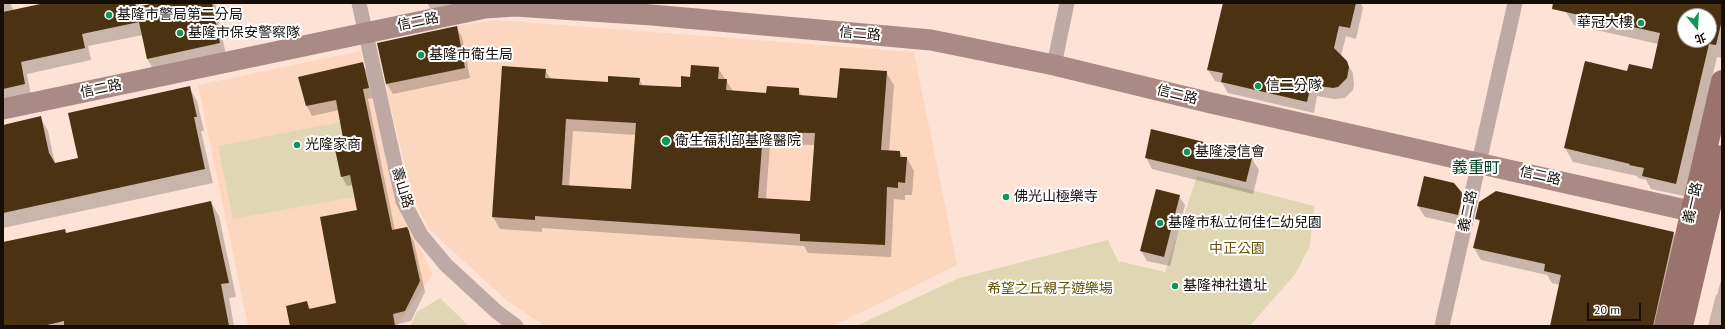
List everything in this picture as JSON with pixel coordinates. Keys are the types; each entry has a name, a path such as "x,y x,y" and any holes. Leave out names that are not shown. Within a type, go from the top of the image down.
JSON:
{"main road":[{"name":"信二路","path":"3,109 493,7 515,6 652,9 931,40 1054,65 1211,103 1700,213"},
{"name":"義一路","path":"1682,326 1722,81"},
{"name":"義一路","path":"1665,326 1700,213 1722,156"}],"street":[{"name":"壽山路","path":"360,3 365,33 403,201 421,235 446,265 497,312 516,326"},
{"path":"1054,65 1067,3"},
{"name":"義二路","path":"1442,326 1515,3"}],"shaded area":[{"name":"衛生福利部基隆醫院","path":"495,20 914,52 957,265 833,326 545,326 506,300 430,230 413,198 385,84 465,68 457,26"},
{"name":"光隆家商","path":"360,51 398,204 433,274 397,326 248,326 198,85"}],"green space":[{"path":"340,122 354,197 233,219 218,146"},
{"name":"中正公園","path":"1197,176 1314,206 1310,246 1296,273 1250,326 856,326 959,278 1108,240 1118,261 1165,272"},
{"path":"440,298 469,326 410,326 417,312"}],"building":[{"path":"45,3 135,3 136,7 156,3 212,3 220,43 147,59 139,22 82,34 85,48 21,62 25,84 3,89 3,12"},
{"path":"1223,3 1356,3 1350,28 1339,26 1334,48 1347,61 1349,67 1347,78 1338,87 1333,88 1311,85 1307,102 1221,82 1223,73 1207,70"},
{"path":"1553,3 1722,3 1722,20 1717,41 1717,8 1677,8 1677,48 1708,48 1676,184 1642,176 1644,168 1564,148 1585,61 1627,71 1629,64 1652,69 1660,33 1552,9"},
{"name":"基隆市衛生局","path":"457,26 465,68 386,84 377,43"},
{"path":"363,62 369,88 363,89 392,230 407,227 420,281 405,311 393,314 395,326 290,326 286,306 307,301 309,309 336,303 320,217 357,210 350,175 341,177 333,140 343,138 336,100 306,106 298,77"},
{"path":"691,65 719,67 718,79 727,79 726,90 766,93 767,86 799,88 799,95 837,98 840,68 887,71 881,150 900,151 900,157 907,157 905,183 898,182 898,188 887,187 885,245 800,241 800,234 535,216 535,220 492,217 502,66 546,69 545,78 608,82 608,76 640,78 639,85 681,87 681,76 690,77","holes":["566,119 636,123 631,189 562,185","763,132 815,133 810,201 758,198"]},
{"path":"190,86 197,117 194,117 205,169 3,213 3,125 41,116 49,153 55,163 78,158 68,113"},
{"name":"基隆浸信會","path":"1151,129 1204,142 1203,146 1252,158 1246,182 1145,158"},
{"path":"1424,176 1454,183 1463,194 1458,215 1417,206"},
{"path":"1156,189 1180,195 1164,257 1140,251"},
{"path":"1496,191 1674,232 1653,326 1550,326 1561,275 1544,271 1545,264 1473,248 1480,220 1475,219 1479,202"},
{"path":"211,201 229,283 221,284 229,326 64,326 64,321 43,326 3,326 3,242 65,229 66,233"}],"place":[{"name":"基隆市警局第二分局","path":"109,15"},
{"name":"華冠大樓","path":"1641,23"},
{"name":"基隆市保安警察隊","path":"180,33"},
{"name":"基隆市衛生局","path":"421,55"},
{"name":"信二分隊","path":"1258,86"},
{"name":"衛生福利部基隆醫院","path":"666,141"},
{"name":"光隆家商","path":"297,145"},
{"name":"基隆浸信會","path":"1187,152"},
{"name":"佛光山極樂寺","path":"1006,197"},
{"name":"基隆市私立何佳仁幼兒園","path":"1160,223"},
{"name":"基隆神社遺址","path":"1175,286"}],"district":[{"name":"義重町","path":"1476,168"}],"park label":[{"name":"希望之丘親子遊樂場","path":"1050,289"}]}
